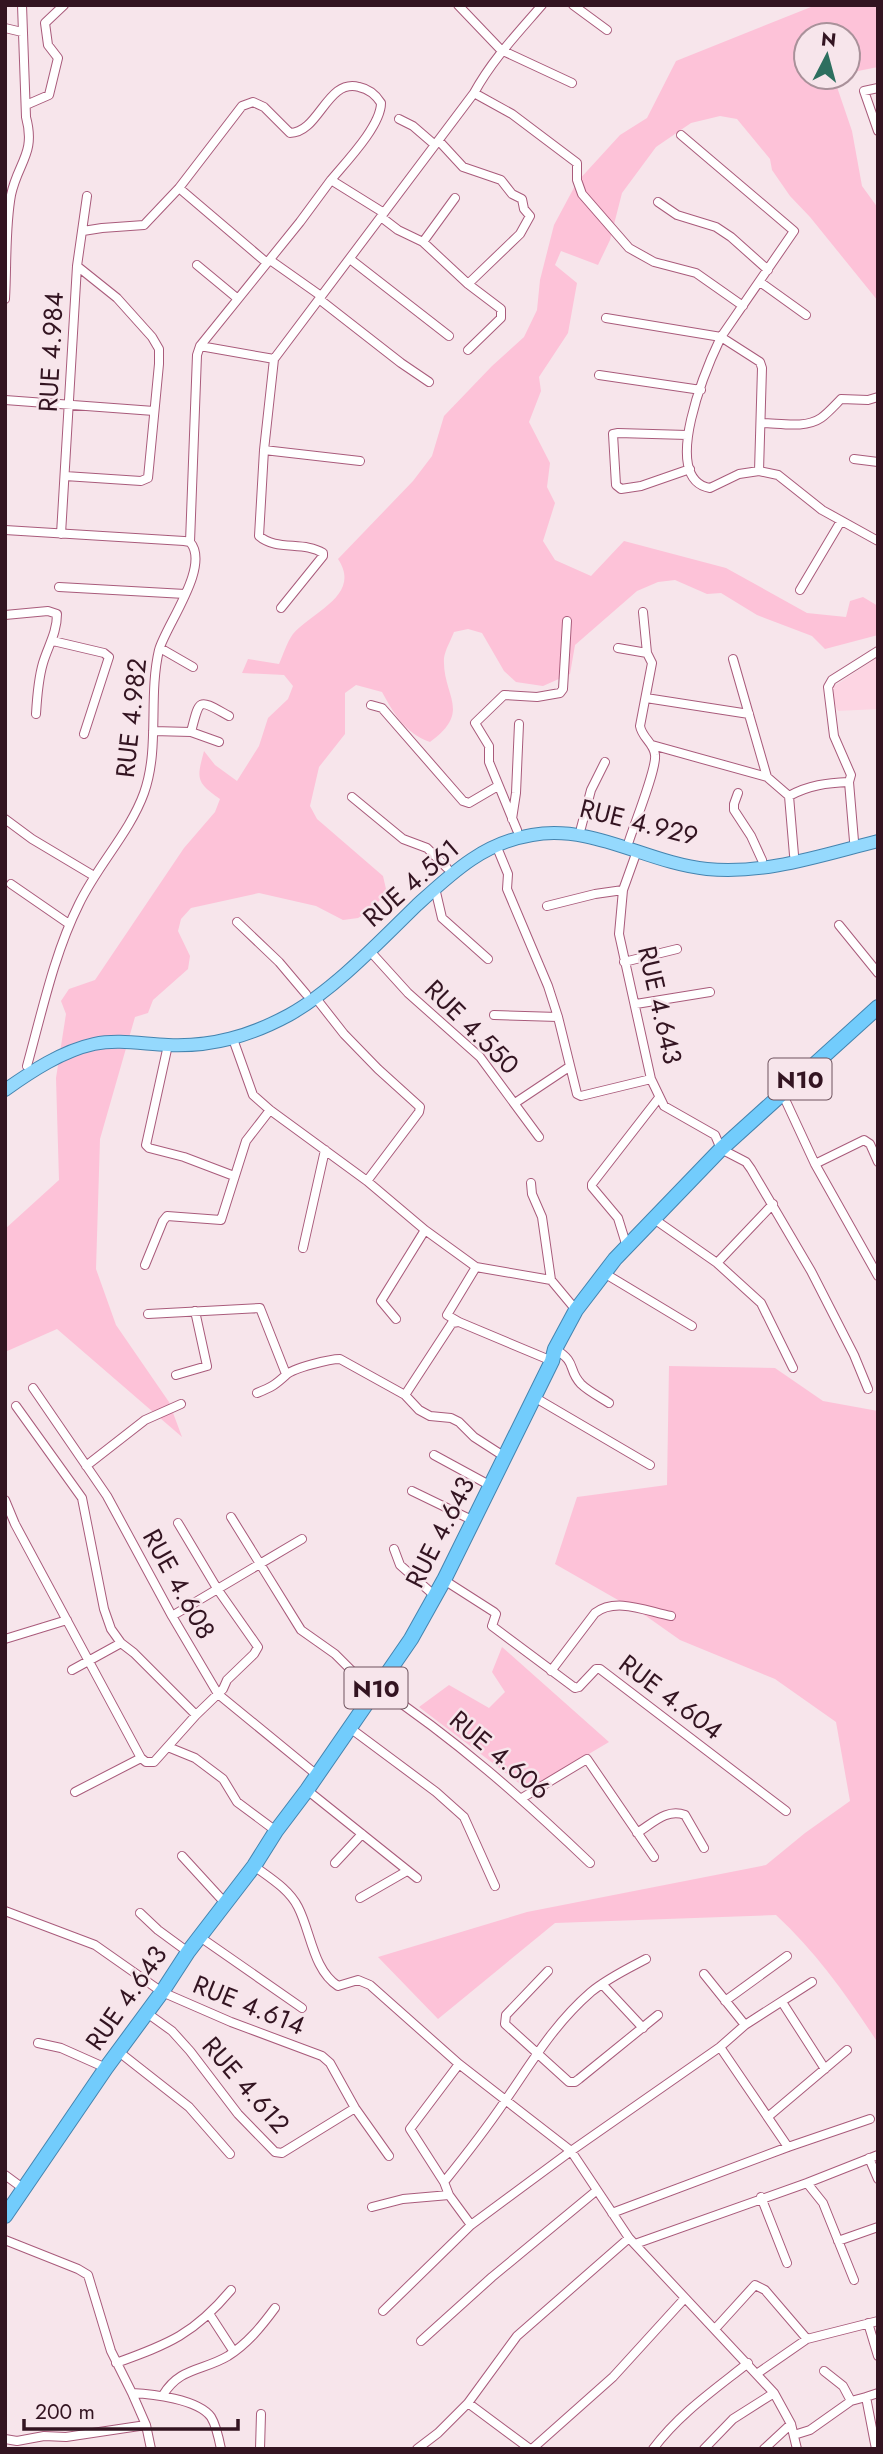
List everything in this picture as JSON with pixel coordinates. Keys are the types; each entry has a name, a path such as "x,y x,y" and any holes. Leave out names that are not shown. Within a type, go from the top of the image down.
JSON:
{"highway":[{"name":"N10","path":"721,1149 878,1007"},
{"name":"RUE 4.643","path":"5,2216 106,2068 188,1952 254,1866 276,1830 307,1790 411,1639 474,1521 576,1310 627,1247 721,1149"}],"main road":[{"name":"RUE 4.929","path":"5,1080 57,1050 93,1037 109,1035 184,1039 225,1034 270,1016 310,995 447,868 476,846 515,825 581,828 633,846 706,862 762,860 878,838"},
{"name":"RUE 4.561","path":"5,1090 58,1058 93,1044 109,1042 196,1046 251,1033 292,1013 310,995 369,950 469,859 496,845 530,835 564,833 588,836 633,846 689,866 727,870 781,864 878,838"}],"street":[{"path":"5,299 9,191 30,141 22,5"},
{"path":"26,105 48,95 58,58 48,45 44,23 64,5"},
{"path":"458,5 501,50 572,83"},
{"path":"281,608 323,553 316,549 268,542 259,536 264,450 275,359 474,93 501,50 542,5"},
{"path":"573,5 607,30"},
{"path":"5,28 22,32"},
{"path":"83,231 144,225 180,188 242,106 253,102 264,107 293,133 299,132 310,122 338,91 346,86 363,87 381,103 379,114 354,152 200,346 275,359"},
{"path":"878,88 864,91 878,131"},
{"path":"474,93 512,114 577,163 577,180 582,194 629,248 654,262 696,273 743,306"},
{"path":"399,119 437,143 463,167 501,180 512,194 522,199 524,209 530,216 520,234 468,284"},
{"path":"681,135 794,230 721,337 712,356 687,435 690,469 698,484 710,488 739,474 759,471 778,475 822,510 878,541"},
{"path":"331,180 383,215 398,230 424,242 468,284 500,309 501,318 468,350"},
{"path":"180,188 268,261 320,297 429,383"},
{"path":"77,267 87,196"},
{"path":"424,242 455,198"},
{"path":"658,202 677,215 716,227 732,237 768,270"},
{"path":"350,259 449,336"},
{"path":"197,265 238,299"},
{"name":"RUE 4.984","path":"61,534 77,267"},
{"name":"RUE 4.984","path":"65,475 145,480 148,478 159,364 156,342 117,298 77,267"},
{"path":"760,282 806,315"},
{"path":"606,318 721,337 761,364 759,471"},
{"name":"RUE 4.982","path":"27,1066 69,924 143,794 148,775 160,648 196,563 197,553 190,542 197,355 200,346"},
{"path":"599,375 701,390"},
{"path":"761,423 804,424 822,418 841,399 868,400 878,397"},
{"path":"5,400 154,411"},
{"path":"687,435 613,435 616,485 621,489 640,486 690,469"},
{"path":"264,450 360,461"},
{"path":"854,458 878,462"},
{"path":"800,590 841,521"},
{"path":"5,530 190,542"},
{"path":"59,587 185,594"},
{"path":"5,615 54,612 57,619 53,640 42,667 36,714"},
{"name":"RUE 4.643","path":"643,612 647,653 652,663 641,730 652,745 655,761 623,890 619,934 651,1079 659,1098 672,1112 690,1119 715,1135 721,1149"},
{"path":"515,825 489,762 489,746 475,723 504,695 537,696 560,693 563,689 567,621"},
{"path":"53,640 104,653 109,657 83,734"},
{"path":"160,648 192,667"},
{"path":"618,648 647,653"},
{"path":"854,841 849,782 851,775 834,736 828,687 832,680 878,650"},
{"path":"733,659 767,777"},
{"path":"646,698 749,714"},
{"path":"191,732 198,706 201,704 206,703 229,716"},
{"path":"371,705 382,708 463,801 470,803 498,786"},
{"path":"515,825 519,724"},
{"path":"153,731 191,732 219,741"},
{"path":"652,745 767,777 789,796 794,855"},
{"path":"581,828 591,790 604,762"},
{"path":"789,796 803,788 820,784 849,782"},
{"path":"738,793 734,810 751,836 762,860"},
{"path":"352,797 403,839 427,848 447,868"},
{"path":"5,819 32,839 94,876"},
{"path":"496,845 508,874 507,890 548,986 579,1096 651,1079"},
{"path":"11,884 69,924"},
{"path":"435,888 442,918 488,958"},
{"path":"547,906 585,895 623,890"},
{"path":"237,922 279,962 369,1060 420,1107 367,1181"},
{"path":"839,925 878,972"},
{"path":"624,962 677,949"},
{"name":"RUE 4.550","path":"369,950 408,993 480,1057 539,1137"},
{"path":"636,1004 710,992"},
{"path":"494,1015 558,1017"},
{"path":"233,1039 250,1089 270,1111 367,1181 425,1230 476,1267 551,1280"},
{"path":"167,1045 147,1146 234,1176"},
{"path":"515,1102 569,1067"},
{"path":"783,1095 815,1164 878,1276"},
{"path":"627,1247 618,1219 592,1184 659,1098"},
{"path":"145,1265 167,1216 220,1220 249,1135 270,1111"},
{"path":"815,1164 864,1140 870,1144 878,1162"},
{"path":"721,1149 746,1162 773,1204 811,1270 854,1355 868,1390"},
{"path":"303,1248 325,1150"},
{"path":"531,1183 532,1194 542,1217 551,1280 576,1310"},
{"path":"717,1263 773,1204"},
{"path":"654,1219 717,1263 761,1303 793,1368"},
{"path":"396,1319 381,1301 425,1230"},
{"path":"476,1267 447,1315 459,1322 553,1355 567,1356 582,1386 609,1403"},
{"path":"604,1273 692,1326"},
{"path":"148,1314 260,1308 286,1374"},
{"path":"176,1375 207,1366 195,1311"},
{"path":"405,1395 452,1323 459,1322"},
{"path":"257,1393 278,1384 286,1374 331,1359 340,1359 405,1395 419,1410 430,1416 451,1418 458,1422 474,1437 505,1457"},
{"name":"RUE 4.608","path":"33,1388 107,1496 218,1694 317,1774"},
{"path":"534,1398 650,1465"},
{"path":"86,1466 145,1420 181,1404"},
{"path":"16,1406 82,1498 104,1609 111,1629 121,1643 196,1715"},
{"path":"434,1455 491,1486"},
{"path":"412,1490 474,1521"},
{"path":"5,1500 15,1524 141,1758 146,1762 154,1762 223,1689 227,1680 258,1647 218,1590 178,1523"},
{"name":"RUE 4.606","path":"231,1517 301,1630 335,1654 375,1690 422,1717 522,1798 590,1863"},
{"path":"172,1616 302,1539"},
{"path":"394,1549 400,1565 435,1597"},
{"name":"RUE 4.604","path":"444,1580 494,1612 496,1615 492,1626 575,1688 579,1688 596,1669 600,1670 786,1811"},
{"path":"551,1671 595,1613 603,1607 614,1604 671,1616"},
{"path":"5,1639 67,1620"},
{"path":"72,1670 121,1643"},
{"path":"350,1728 436,1792 464,1817 495,1885"},
{"path":"168,1747 195,1758 223,1779 237,1802 276,1830"},
{"path":"75,1792 141,1758"},
{"path":"522,1798 587,1759 654,1857"},
{"path":"307,1790 417,1878"},
{"path":"638,1833 670,1812 677,1812 685,1815 704,1848"},
{"path":"335,1863 362,1835"},
{"path":"182,1856 225,1903"},
{"path":"254,1866 285,1890 298,1906 321,1967 331,1982 338,1986 358,1980 370,1985 459,2064 571,2151 632,2241 774,2393 790,2424 797,2449"},
{"path":"360,1898 407,1871"},
{"name":"RUE 4.614","path":"5,1912 84,1939 162,1992 321,2056 330,2063 355,2108"},
{"path":"140,1913 188,1952"},
{"path":"200,1937 302,2008"},
{"path":"725,2001 787,1956"},
{"path":"444,2182 557,2027 602,1984 646,1959"},
{"path":"548,1971 506,2014 505,2024 566,2079 575,2082 659,2015"},
{"path":"704,1974 745,2025"},
{"path":"383,2311 471,2225 720,2047 745,2025 812,1982"},
{"path":"602,1984 643,2028"},
{"path":"782,2001 825,2069"},
{"name":"RUE 4.612","path":"147,2013 172,2031 238,2114 275,2152 282,2153 355,2108"},
{"path":"38,2043 61,2048 106,2068"},
{"path":"720,2047 788,2147"},
{"path":"769,2116 847,2050"},
{"path":"119,2052 189,2107 230,2154"},
{"path":"459,2064 410,2129 444,2182 449,2195 471,2225"},
{"path":"355,2108 389,2157"},
{"path":"612,2213 870,2119"},
{"path":"416,2449 438,2433 468,2403 517,2336 632,2241 807,2183 873,2156 878,2179"},
{"path":"5,2175 24,2189"},
{"path":"807,2183 822,2203 854,2280"},
{"path":"421,2341 596,2190"},
{"path":"372,2207 403,2199 449,2195"},
{"path":"761,2197 787,2263"},
{"path":"838,2241 878,2227"},
{"path":"5,2239 88,2275 117,2363 146,2425 151,2449"},
{"path":"715,2329 755,2285 765,2290 807,2339"},
{"path":"117,2363 182,2336 210,2315 231,2290"},
{"path":"468,2403 531,2449 613,2377 685,2298"},
{"path":"163,2395 173,2380 234,2352 254,2336 275,2308"},
{"path":"210,2315 234,2352"},
{"path":"758,2373 807,2339 878,2321"},
{"path":"868,2323 878,2356"},
{"path":"653,2449 665,2432 690,2408 748,2363"},
{"path":"824,2371 843,2386 850,2401"},
{"path":"132,2393 163,2395 195,2406 210,2416 222,2449"},
{"path":"704,2449 733,2419 774,2393"},
{"path":"794,2435 810,2430 850,2401 878,2393"},
{"path":"866,2397 876,2449"},
{"path":"260,2449 261,2414"},
{"path":"764,2449 790,2424"},
{"path":"5,2439 24,2444 44,2436 66,2437 146,2425"}],"shaded area":[{"path":"816,5 878,5 878,67 862,70 862,21 792,21 792,91 838,91 852,131 862,186 878,208 878,301 790,196 772,170 770,159 737,119 720,116 691,123 656,147 622,193 610,240 598,265 561,251 555,265 577,283 568,333 539,377 541,391 529,422 550,463 547,487 555,503 543,541 555,560 591,576 624,541 726,568 807,613 846,617 850,601 863,597 878,606 878,635 825,649 812,636 757,615 721,593 707,594 675,580 658,582 637,591 575,645 570,674 543,686 516,682 504,671 482,633 468,629 454,632 444,658 453,712 443,731 430,742 407,728 382,692 356,685 345,693 345,734 319,767 310,806 317,819 383,876 386,889 380,900 358,918 343,920 316,906 259,893 191,908 181,919 178,931 190,956 188,969 153,1000 148,1013 135,1017 100,1139 96,1269 116,1325 169,1402 182,1437 57,1329 5,1352 5,1229 59,1180 56,1078 66,1014 61,1001 69,989 95,980 184,848 215,812 220,799 206,788 199,774 204,751 215,765 237,781 259,746 268,718 288,699 293,686 284,675 242,673 248,659 279,664 293,634 340,592 344,583 344,572 338,559 413,481 432,456 444,416 524,337 537,310 540,280 554,225 577,182 620,135 647,118 676,61"},
{"path":"878,657 878,709 838,711 834,703 833,687"},
{"path":"669,1366 775,1368 823,1401 878,1411 878,2043 831,1976 805,1944 776,1915 555,1923 438,2019 378,1957 527,1912 766,1865 850,1801 836,1722 775,1679 680,1640 646,1616 555,1564 577,1497 667,1485"},
{"path":"502,1647 609,1742 528,1790 419,1707 449,1685 489,1708 505,1692 492,1672"}]}
